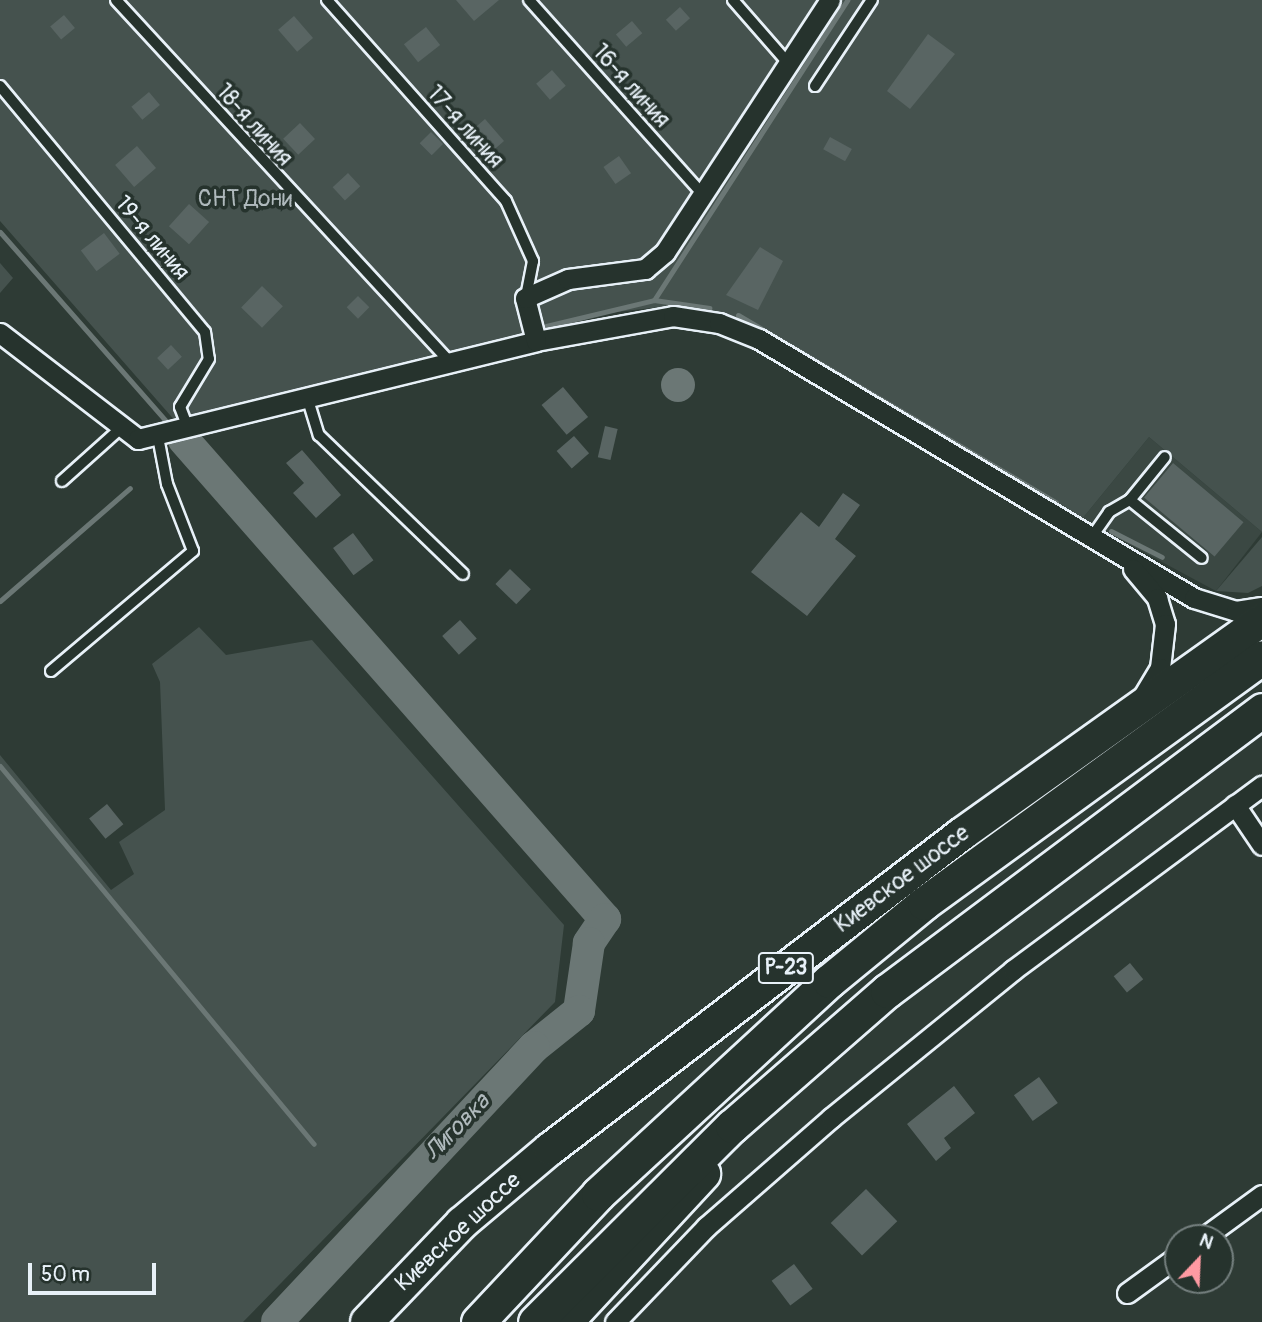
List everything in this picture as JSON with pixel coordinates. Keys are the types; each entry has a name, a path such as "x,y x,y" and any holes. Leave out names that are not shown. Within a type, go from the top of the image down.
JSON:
{"highway":[{"name":"Р-23","path":"478,1322 598,1194 830,981 956,879 1262,657"},
{"path":"535,1322 808,1058 979,915 1262,710"}],"main road":[{"name":"Киевское шоссе","path":"367,1322 462,1223 550,1149 931,856 1262,620"},
{"path":"567,1322 808,1058"}],"street":[{"path":"536,341 526,298 568,279 645,269 705,198 830,0"},
{"path":"0,333 120,429 138,439 158,437 452,365 536,341 673,316 719,323 759,339 1118,554 1208,604 1236,611 1262,607"},
{"path":"1118,554 1157,598 1166,637 1152,684 1123,720"},
{"path":"615,1322 706,1227 831,1118 1013,970 1262,786"},
{"path":"1235,805 1262,845"},
{"path":"1222,1224 1262,1195"},
{"path":"1127,1293 1164,1266"}],"lane":[{"name":"18-я линия","path":"116,0 388,303 452,365"},
{"name":"17-я линия","path":"327,0 506,201 533,261 526,298"},
{"name":"16-я линия","path":"529,0 705,198"},
{"path":"733,0 788,63"},
{"path":"815,86 872,0"},
{"name":"19-я линия","path":"0,86 205,331 209,359 180,407 188,429"},
{"path":"308,400 318,435 463,574"},
{"path":"62,481 120,429"},
{"path":"51,671 193,551 167,484 158,437"},
{"path":"1091,538 1110,512 1130,500 1165,457"},
{"path":"1130,500 1202,558"}],"shaded area":[{"path":"678,368 690,373 695,385 690,397 678,402 666,397 661,385 666,373"},
{"path":"1149,437 1262,532 1216,591 1082,519"}],"green space":[{"name":"СНТ Дони","path":"0,0 1262,0 1262,532 1149,437 1082,519 743,321 669,306 608,313 177,423 0,221"},
{"path":"0,263 13,278 0,293"},
{"path":"1262,537 1262,586 1248,593 1216,591"},
{"path":"199,627 226,655 312,640 564,925 555,1002 243,1322 0,1322 0,755 111,890 134,874 119,842 165,810 160,682 152,664"}],"building":[{"path":"456,0 499,0 474,21"},
{"path":"680,7 690,18 676,31 666,20"},
{"path":"64,15 75,28 61,40 50,27"},
{"path":"294,16 313,38 297,52 278,30"},
{"path":"632,21 642,33 626,47 616,34"},
{"path":"426,27 440,45 418,62 404,44"},
{"path":"928,34 955,54 910,109 887,91"},
{"path":"552,70 566,86 550,100 536,84"},
{"path":"149,92 160,105 142,120 131,107"},
{"path":"485,119 504,141 482,160 463,138"},
{"path":"300,123 315,139 298,155 283,139"},
{"path":"431,132 443,144 432,155 420,143"},
{"path":"830,137 852,149 845,161 823,149"},
{"path":"137,146 156,168 134,187 115,165"},
{"path":"619,156 631,173 615,184 603,167"},
{"path":"348,173 360,186 345,200 333,187"},
{"path":"189,204 209,222 189,244 169,226"},
{"path":"104,233 120,254 96,271 81,250"},
{"path":"760,247 783,261 758,310 726,295"},
{"path":"262,286 283,306 262,328 241,308"},
{"path":"358,296 369,307 358,319 347,307"},
{"path":"171,345 182,357 168,370 157,358"},
{"path":"563,387 588,417 567,435 542,405"},
{"path":"605,426 618,429 610,460 598,457"},
{"path":"574,436 589,453 572,468 557,451"},
{"path":"302,450 341,495 316,518 293,493 304,483 286,463"},
{"path":"1173,463 1243,522 1215,557 1144,497"},
{"path":"843,493 860,505 835,539 856,556 807,616 751,572 801,512 819,527"},
{"path":"353,533 373,560 353,575 333,548"},
{"path":"510,569 531,589 516,604 495,584"},
{"path":"460,620 477,639 459,655 442,636"},
{"path":"107,804 123,824 105,839 89,818"},
{"path":"1130,963 1143,979 1127,993 1114,976"},
{"path":"1039,1077 1058,1103 1033,1121 1014,1095"},
{"path":"954,1086 975,1113 944,1138 951,1148 936,1161 907,1124"},
{"path":"866,1189 897,1221 862,1255 831,1223"},
{"path":"794,1264 813,1289 790,1306 772,1281"}],"waterway":[{"path":"654,300 847,0"},
{"path":"0,232 167,422"},
{"path":"546,326 654,300 709,308"},
{"path":"738,315 1056,502"},
{"name":"Лиговка","path":"184,440 605,919 589,943 579,1011 534,1047 277,1322"},
{"path":"0,601 130,488"},
{"path":"1111,531 1162,557"},
{"path":"0,766 314,1144"}]}
